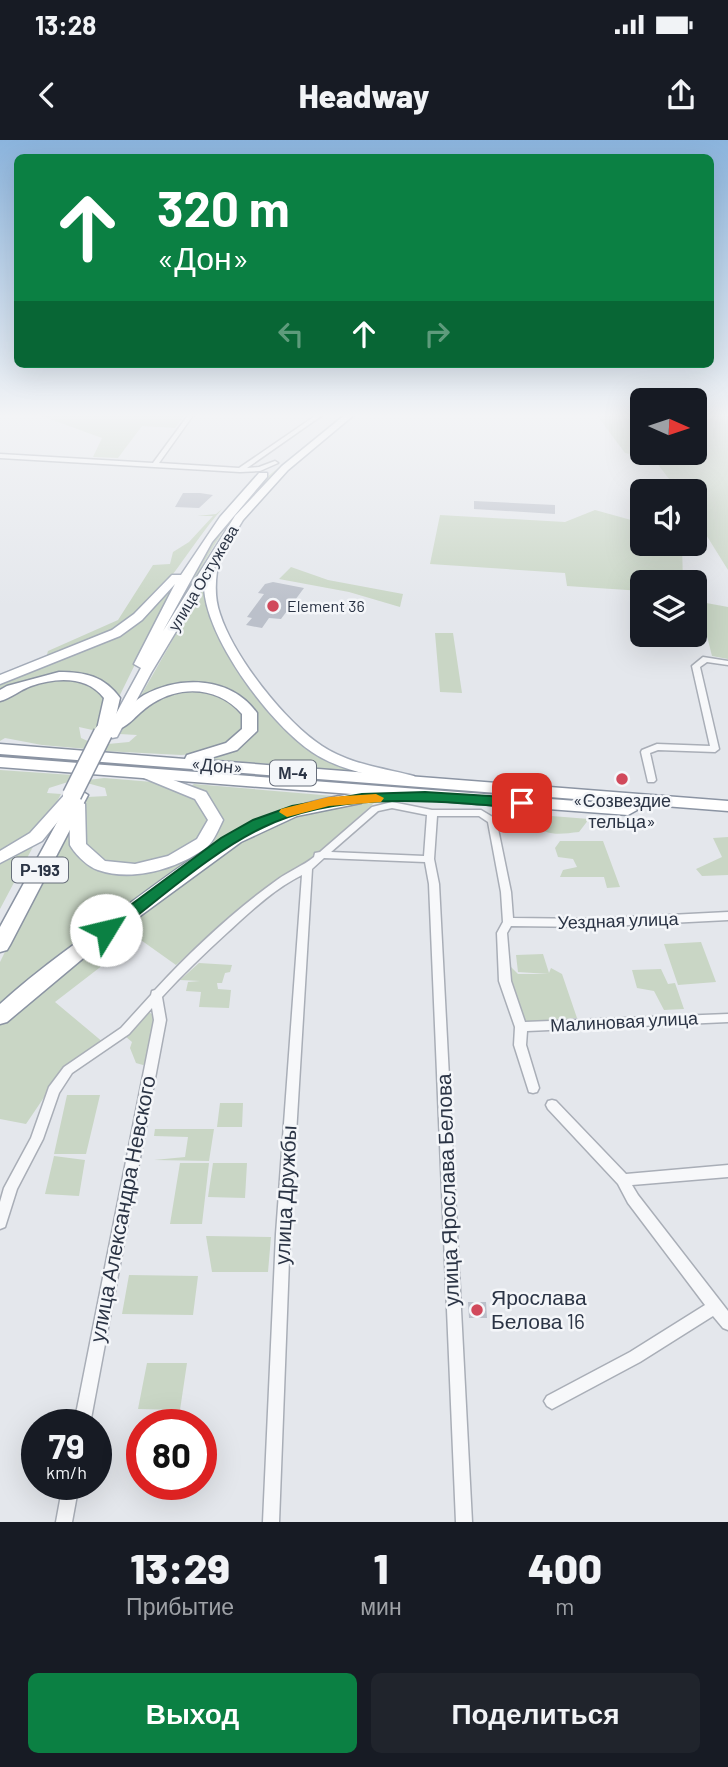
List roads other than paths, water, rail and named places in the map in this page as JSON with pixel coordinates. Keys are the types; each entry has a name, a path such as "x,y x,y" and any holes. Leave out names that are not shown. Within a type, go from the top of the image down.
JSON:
{"highway":[{"path":"0,696 45,678 69,677 92,681 108,691 112,698 109,731"},
{"path":"109,731 142,701 179,687 210,687 226,691 242,700 251,711 252,721 247,732 229,748 200,757 146,767"},
{"name":"Р-193","path":"0,945 109,731"},
{"path":"0,738 38,758"},
{"name":"«Дон»","path":"0,749 38,758 431,798 728,818"},
{"name":"«Дон»","path":"0,764 38,758"},
{"name":"Р-193","path":"0,924 76,795"},
{"path":"0,1016 79,950 198,862 258,823 292,810 329,802 431,798"},
{"name":"«Дон»","path":"431,798 728,806"}],"main road":[{"name":"улица Остужева","path":"109,731 198,551 226,513 259,478"},
{"name":"улица Остужева","path":"109,731 226,538 249,505 275,478"},
{"path":"226,538 283,478"},
{"path":"0,680 93,644 122,629 152,604 198,551"},
{"path":"214,558 208,592 217,623 259,688 293,730 316,748 348,764 431,798"},
{"path":"76,795 73,834 87,856 122,869 167,865 191,853 207,839 213,828 213,810 205,797 194,789 146,767"},
{"path":"0,858 37,837 76,795"}],"street":[{"path":"254,478 254,483"},
{"path":"651,780 646,752 657,747 715,749 696,666 706,659 728,663"},
{"path":"0,1223 11,1188 37,1139 53,1091 61,1079 77,1062 125,1031 156,994 271,889 307,867 318,855 382,806 431,798 490,818 496,831 504,868 508,922 502,933 505,981 521,1027 520,1045 533,1088"},
{"name":"улица Ярослава Белова","path":"431,798 429,859 434,884 464,1522"},
{"path":"318,855 429,859"},
{"name":"улица Дружбы","path":"271,1522 284,1234 307,867"},
{"name":"Уездная улица","path":"508,922 549,924 728,916"},
{"name":"улица Александра Невского","path":"85,1409 160,1020 156,994"},
{"name":"Малиновая улица","path":"521,1027 728,1018"},
{"path":"552,1105 623,1180 633,1199 728,1324"},
{"path":"623,1180 728,1171"},
{"path":"552,1401 635,1357 714,1307"},
{"path":"64,1522 68,1500"}],"place":[{"name":"Element 36","path":"273,606"},
{"name":"«Созвездие тельца»","path":"622,779"},
{"name":"Ярослава Белова 16","path":"477,1310"}]}
